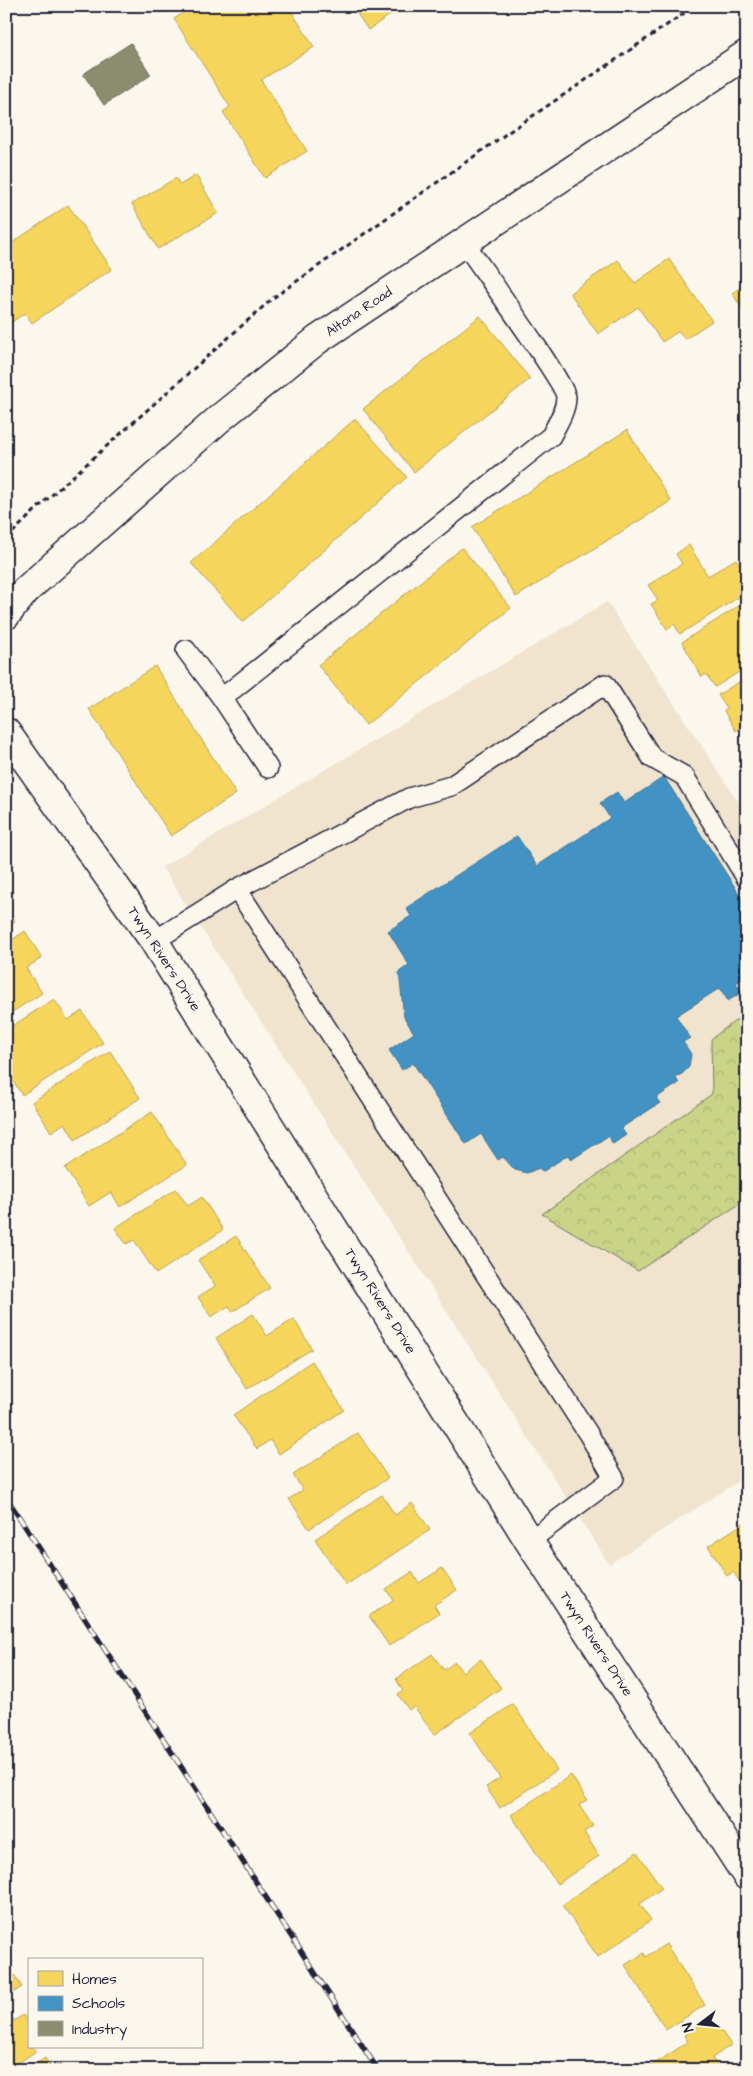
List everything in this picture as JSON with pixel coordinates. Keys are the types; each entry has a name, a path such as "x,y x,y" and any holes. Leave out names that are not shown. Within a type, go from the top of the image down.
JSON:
{"street":[{"name":"Altona Road","path":"6,615 26,590 234,407 317,340 747,54"},
{"name":"Twyn Rivers Drive","path":"6,732 154,941 529,1541 747,1876"}],"lane":[{"path":"222,698 551,436 563,413 566,395 464,242"},
{"path":"186,650 222,698 268,768"},
{"path":"154,941 237,889 409,798 451,786 605,684 652,758 684,776 747,879"},
{"path":"237,889 584,1427 614,1478 529,1541"}],"path":[{"path":"6,539 44,502 272,298 503,136 696,6"}],"shaded area":[{"path":"607,602 747,815 747,1476 609,1564 162,867"}],"green space":[{"path":"747,1012 747,1199 638,1271 542,1214 712,1094 711,1039"}],"building: Homes":[{"path":"194,6 288,6 314,47 261,80 307,151 265,178 223,112 230,107 174,19"},
{"path":"352,6 395,6 391,9 393,13 368,30"},
{"path":"196,175 218,213 158,249 132,204 176,178 180,185"},
{"path":"68,205 112,269 32,323 25,313 6,326 6,247"},
{"path":"669,259 712,321 685,339 679,331 662,342 638,307 598,334 570,293 618,260 635,283"},
{"path":"747,283 747,316 732,293"},
{"path":"480,316 530,379 414,472 363,409"},
{"path":"355,419 407,477 243,622 191,563"},
{"path":"627,430 671,501 516,597 472,527"},
{"path":"689,545 708,576 736,559 747,575 747,592 680,634 674,624 667,629 651,604 658,600 648,585 682,564 676,554"},
{"path":"462,548 511,608 366,725 318,665"},
{"path":"742,604 747,612 747,667 715,687 706,674 702,677 682,642"},
{"path":"155,666 236,794 171,836 89,709"},
{"path":"747,677 747,735 742,727 736,731 724,711 727,709 718,695"},
{"path":"6,909 15,921 6,927"},
{"path":"25,931 42,958 26,968 42,993 6,1016 6,944"},
{"path":"54,999 68,1020 82,1011 103,1043 22,1095 6,1070 6,1030"},
{"path":"110,1051 140,1098 75,1140 65,1123 51,1132 32,1102"},
{"path":"152,1112 187,1165 120,1207 111,1192 89,1206 65,1168"},
{"path":"176,1189 188,1206 202,1197 223,1230 156,1274 134,1240 126,1244 115,1228"},
{"path":"236,1236 270,1288 232,1312 229,1306 211,1317 198,1297 215,1286 198,1260"},
{"path":"253,1314 267,1336 294,1319 312,1349 247,1389 216,1338"},
{"path":"312,1361 344,1410 279,1454 270,1440 257,1449 233,1415"},
{"path":"358,1433 388,1478 309,1529 289,1499 303,1490 293,1475"},
{"path":"382,1495 395,1515 412,1503 430,1530 346,1585 315,1539"},
{"path":"747,1521 747,1592 733,1572 727,1576 708,1546"},
{"path":"442,1568 457,1590 434,1605 439,1613 389,1646 369,1616 393,1600 386,1589 412,1572 419,1583"},
{"path":"432,1654 444,1670 455,1662 462,1672 481,1659 501,1688 434,1735 414,1706 409,1710 398,1695 403,1691 396,1679"},
{"path":"513,1704 557,1770 500,1808 486,1787 500,1778 470,1733"},
{"path":"571,1775 587,1800 579,1805 593,1826 584,1832 599,1856 557,1884 511,1815"},
{"path":"637,1852 662,1888 640,1904 651,1920 598,1957 562,1905"},
{"path":"666,1944 705,2005 666,2030 625,1965 644,1953 646,1957"},
{"path":"6,1962 22,1987 6,1997"},
{"path":"6,2009 14,2021 23,2015 28,2022 28,2048 34,2048 36,2051 8,2070"},
{"path":"712,2017 731,2045 712,2058 720,2070 645,2070 688,2042 684,2035"},
{"path":"45,2058 52,2069 61,2064 65,2070 27,2070"}],"building: Schools":[{"path":"664,777 747,906 747,976 736,983 742,992 728,1001 720,988 676,1016 690,1038 683,1042 691,1054 689,1067 682,1074 675,1077 679,1083 656,1098 660,1103 621,1128 626,1135 613,1144 608,1136 571,1160 568,1155 542,1172 539,1168 527,1173 515,1170 503,1157 498,1160 481,1134 466,1144 413,1063 402,1070 389,1050 414,1033 404,1017 399,972 409,965 388,931 411,916 406,908 517,836 537,866 610,818 600,803 617,792 624,803"}],"building: Industry":[{"path":"131,43 151,75 104,105 83,74"}],"railway":[{"path":"6,1497 378,2070"}]}
